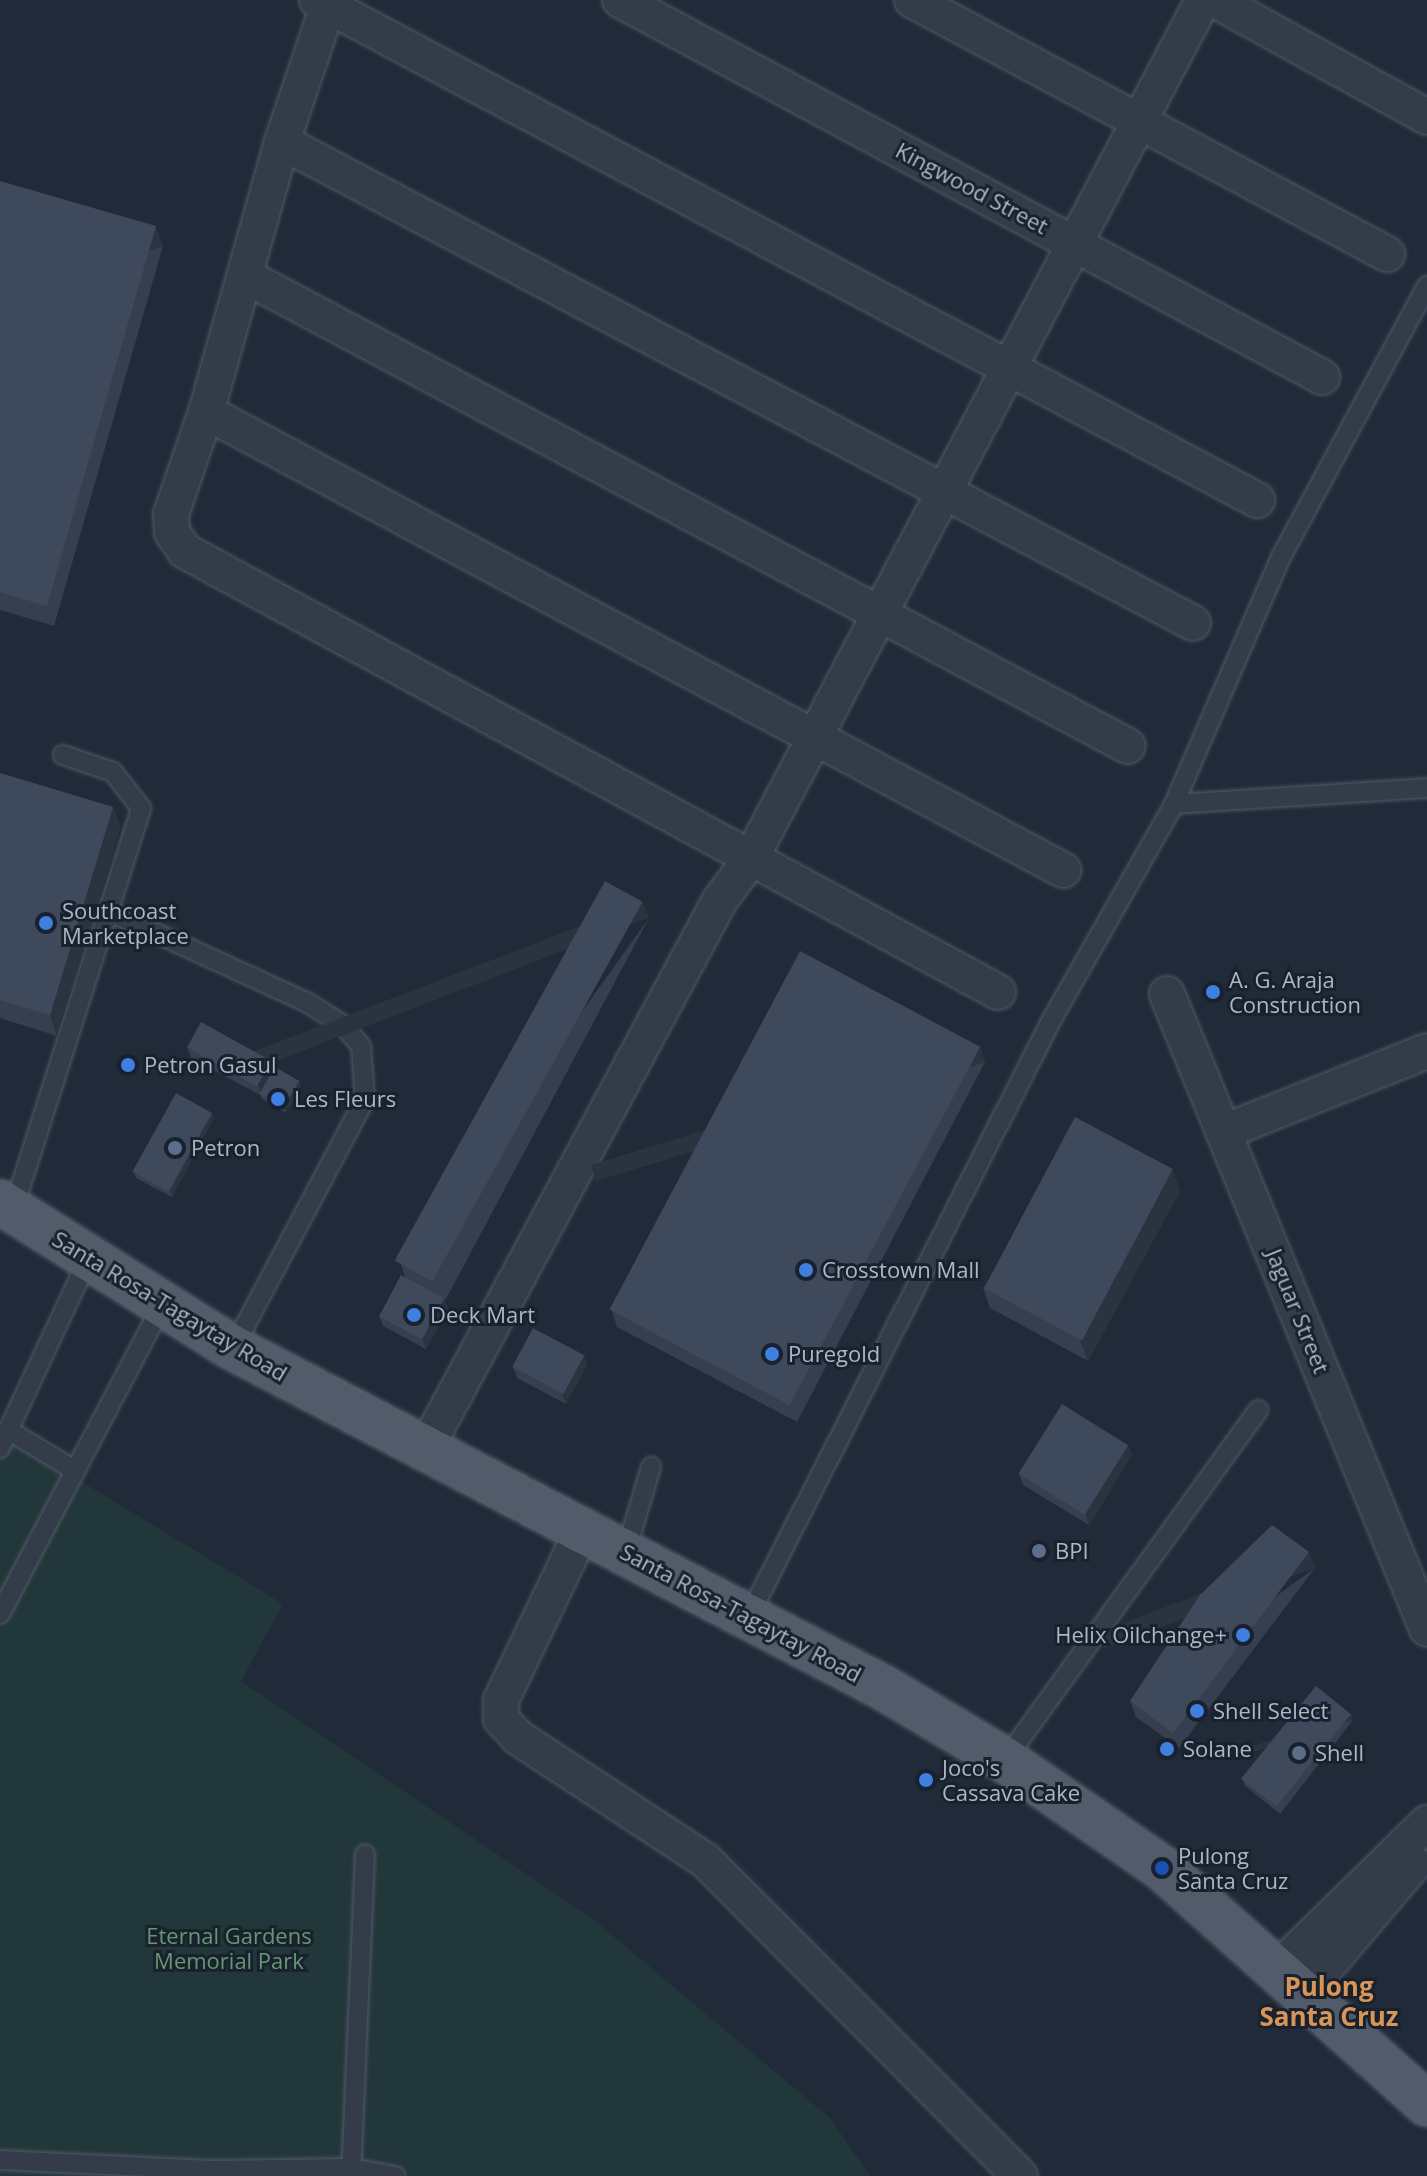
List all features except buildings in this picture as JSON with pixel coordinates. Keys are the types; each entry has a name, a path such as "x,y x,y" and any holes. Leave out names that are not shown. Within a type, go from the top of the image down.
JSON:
{"main road":[{"name":"Santa Rosa-Tagaytay Road","path":"7,1206 233,1348 425,1450 626,1551 1005,1760 1162,1868 1292,1980 1427,2104"}],"street":[{"name":"Kingwood Street","path":"620,0 1322,377"},
{"path":"912,0 1140,119 1387,254"},
{"path":"425,1450 720,900 750,860 1203,0"},
{"path":"1215,0 1427,117"},
{"path":"998,992 185,551 172,532 171,514 206,412 325,2 1010,365 1257,500"},
{"path":"282,142 1193,623"},
{"path":"245,276 1128,746"},
{"path":"206,412 816,735 1063,870"},
{"name":"Jaguar Street","path":"1167,994 1226,1131 1427,1629"},
{"path":"1226,1131 1427,1051"},
{"path":"583,1529 501,1700 501,1719 519,1738 705,1860 1020,2176"},
{"path":"1292,1980 1427,1823"},
{"path":"1292,1980 1427,1850"}],"lane":[{"path":"748,1618 1052,1019 1174,804 1282,555 1427,286"},
{"path":"7,1206 141,808 113,772 63,755"},
{"path":"1174,804 1427,788"},
{"path":"108,911 308,1003 342,1024 361,1046 365,1099 233,1348"},
{"path":"76,1471 4,1439 88,1259"},
{"path":"0,1614 162,1305"},
{"path":"1005,1760 1258,1410"},
{"path":"626,1551 651,1467"},
{"path":"351,2172 365,1854"},
{"path":"0,2160 84,2169 216,2173 351,2172 395,2176"}],"green space":[{"name":"Eternal Gardens Memorial Park","path":"0,1432 283,1604 241,1681 593,1919 831,2119 870,2176 0,2176"}],"place":[{"name":"Southcoast Marketplace","path":"46,923"},
{"name":"A. G. Araja Construction","path":"1213,992"},
{"name":"Petron Gasul","path":"128,1065"},
{"name":"Les Fleurs","path":"278,1099"},
{"name":"Petron","path":"175,1148"},
{"name":"Crosstown Mall","path":"806,1270"},
{"name":"Deck Mart","path":"414,1315"},
{"name":"Puregold","path":"772,1354"},
{"name":"BPI","path":"1039,1551"},
{"name":"Helix Oilchange+","path":"1243,1635"},
{"name":"Shell Select","path":"1197,1711"},
{"name":"Solane","path":"1167,1749"},
{"name":"Shell","path":"1299,1753"},
{"name":"Joco's Cassava Cake","path":"926,1780"},
{"name":"Pulong Santa Cruz","path":"1162,1868"}],"district":[{"name":"Pulong Santa Cruz","path":"1329,2002"}]}
